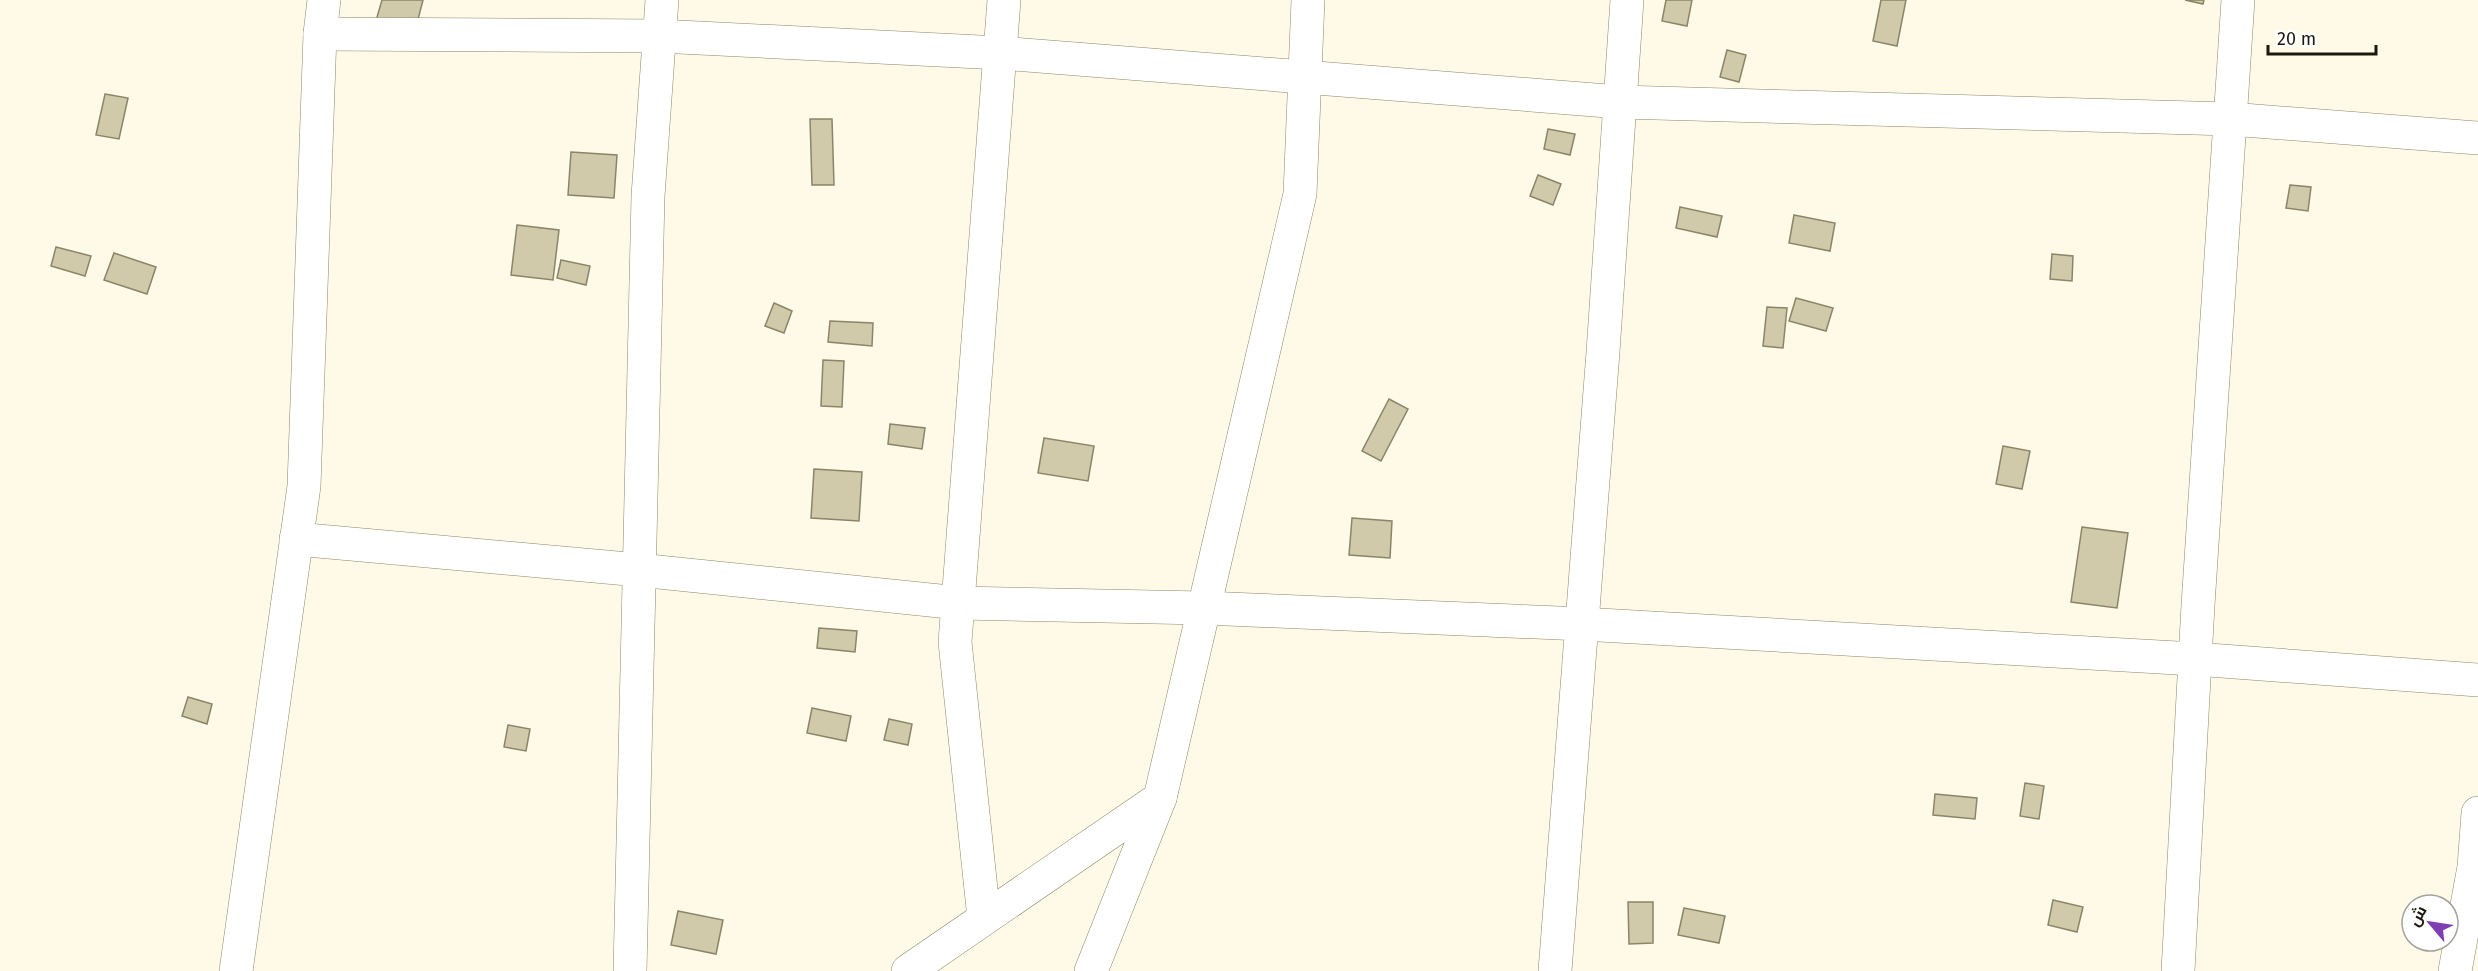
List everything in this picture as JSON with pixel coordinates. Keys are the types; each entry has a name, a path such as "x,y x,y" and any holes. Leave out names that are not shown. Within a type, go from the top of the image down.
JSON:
{"street":[{"path":"236,971 304,486 320,34 324,0"},
{"path":"630,971 648,196 662,0"},
{"path":"984,918 956,642 1004,0"},
{"path":"1091,971 1160,798 1300,194 1308,0"},
{"path":"1555,971 1627,0"},
{"path":"2178,971 2195,659 2238,0"},
{"path":"320,34 660,36 1000,53 1305,79 1620,102 2230,119 2478,138"},
{"path":"296,539 639,570 959,603 1204,608 1582,624 2195,659 2478,680"},
{"path":"908,971 1160,798"},
{"path":"2455,971 2475,867 2478,813"}],"building":[{"path":"382,0 423,0 414,35 375,24"},
{"path":"1666,0 1692,0 1687,26 1662,21"},
{"path":"1881,0 1906,0 1897,46 1873,41"},
{"path":"2185,0 2204,0 2203,4"},
{"path":"1727,50 1746,55 1739,82 1720,77"},
{"path":"105,94 128,98 119,139 96,135"},
{"path":"810,119 832,119 834,185 812,185"},
{"path":"1548,129 1575,134 1570,155 1544,149"},
{"path":"571,152 617,155 614,198 568,195"},
{"path":"1538,175 1561,184 1553,205 1530,196"},
{"path":"2290,185 2311,187 2308,211 2286,208"},
{"path":"1680,207 1722,216 1717,237 1676,228"},
{"path":"1794,215 1835,223 1830,251 1789,243"},
{"path":"517,225 559,230 553,280 511,275"},
{"path":"56,247 91,256 85,276 51,266"},
{"path":"114,253 156,267 147,294 104,280"},
{"path":"2052,254 2073,256 2072,281 2050,279"},
{"path":"561,260 590,266 586,285 557,278"},
{"path":"1796,298 1833,308 1826,331 1789,321"},
{"path":"774,303 792,311 784,333 765,326"},
{"path":"1767,307 1787,308 1783,348 1763,346"},
{"path":"830,321 873,323 872,346 828,342"},
{"path":"823,360 844,361 842,407 821,406"},
{"path":"1389,399 1408,409 1381,461 1362,451"},
{"path":"890,424 925,428 922,449 888,444"},
{"path":"1044,438 1094,446 1088,481 1038,473"},
{"path":"2003,446 2030,451 2022,489 1996,484"},
{"path":"814,469 862,472 859,521 811,518"},
{"path":"1352,518 1392,521 1390,558 1349,555"},
{"path":"2082,527 2128,533 2117,608 2071,602"},
{"path":"819,628 857,631 855,652 817,648"},
{"path":"188,697 212,704 207,724 182,716"},
{"path":"812,708 851,716 846,741 807,733"},
{"path":"889,719 912,724 908,745 884,740"},
{"path":"508,725 530,729 526,751 504,747"},
{"path":"2025,783 2044,786 2039,819 2020,816"},
{"path":"1935,794 1977,798 1975,819 1933,815"},
{"path":"2053,900 2083,907 2077,932 2048,925"},
{"path":"1628,902 1653,902 1653,943 1629,944"},
{"path":"1684,908 1725,916 1719,943 1678,935"},
{"path":"678,911 723,920 716,954 671,945"}]}
